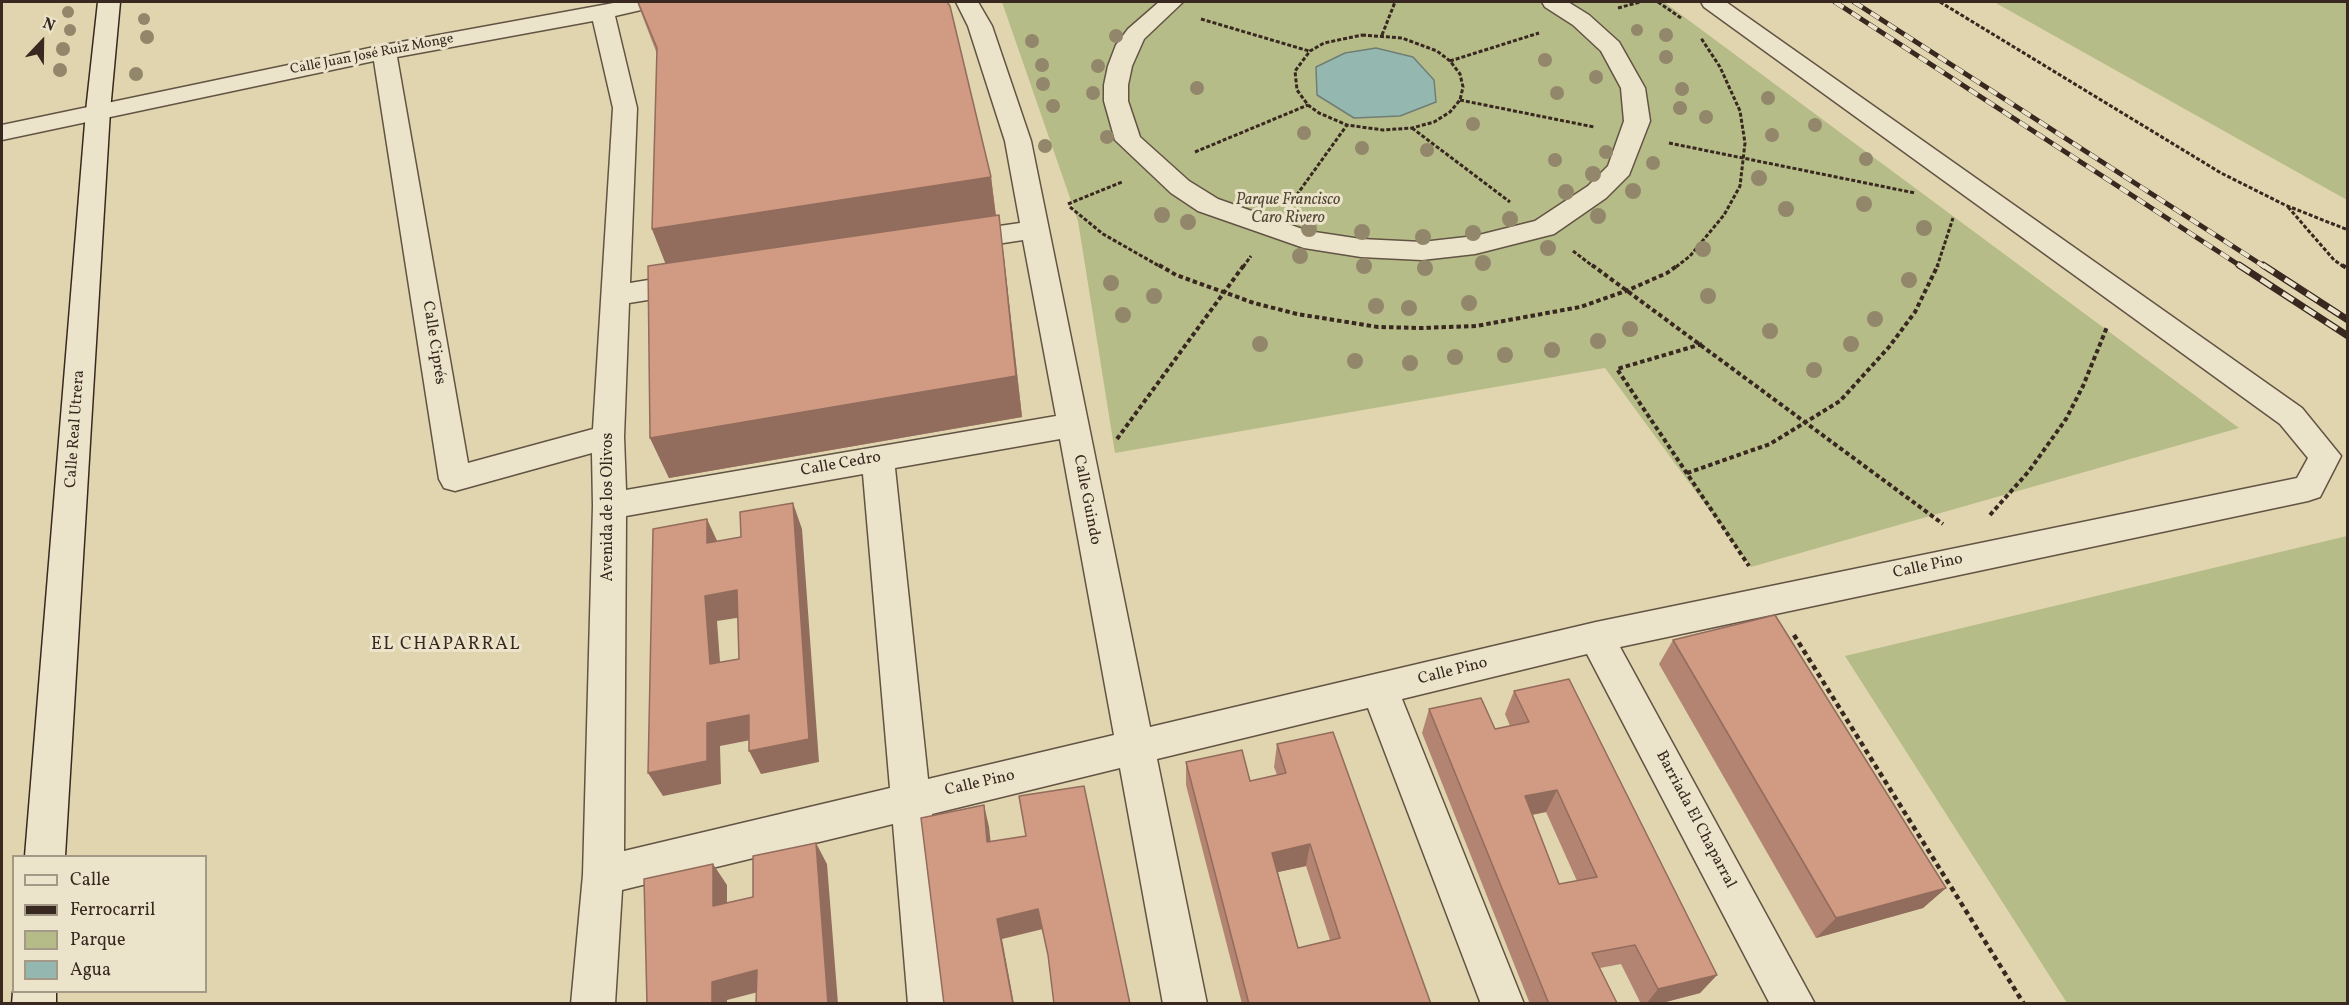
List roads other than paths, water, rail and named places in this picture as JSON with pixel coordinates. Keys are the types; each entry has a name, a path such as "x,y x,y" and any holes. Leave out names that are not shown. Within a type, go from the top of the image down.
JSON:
{"street":[{"name":"Calle Real Utrera","path":"45,855 99,111 109,2"},
{"name":"Calle Juan José Ruiz Monge","path":"2,132 384,52 646,2"},
{"name":"Calle Guindo","path":"967,2 980,26 1018,141 1071,425 1185,1004"},
{"path":"1168,5 1136,34 1128,45 1120,66 1116,85 1116,101 1128,140 1180,187 1208,204 1271,229 1304,239 1361,248 1422,250 1476,245 1544,228 1610,182 1620,169 1637,121 1633,88 1619,60 1597,34 1552,2"},
{"name":"Calle Pino","path":"603,875 1380,691 1596,637 2308,488 2325,456 2291,416 1712,2"},
{"name":"Avenida de los Olivos","path":"593,1004 603,875 610,506 608,437 625,108 603,12"},
{"name":"Calle Ciprés","path":"384,52 455,479 608,437"},
{"path":"930,246 1034,230"},
{"path":"616,294 720,278"},
{"name":"Calle Cedro","path":"610,506 1071,425"},
{"path":"878,459 930,1004"},
{"name":"Barriada El Chaparral","path":"1596,637 1794,1004"},
{"path":"1380,691 1503,1004"}],"water":[{"path":"1376,48 1413,57 1434,80 1436,102 1400,116 1354,118 1317,95 1316,67 1345,53"}],"railway":[{"path":"1835,2 2242,267"},
{"path":"1854,2 2265,267"},
{"path":"2239,265 2348,336"},
{"path":"2263,265 2348,320"}],"district":[{"name":"EL CHAPARRAL","path":"446,646"}],"park label":[{"name":"Parque Francisco Caro Rivero","path":"1288,210"}]}
